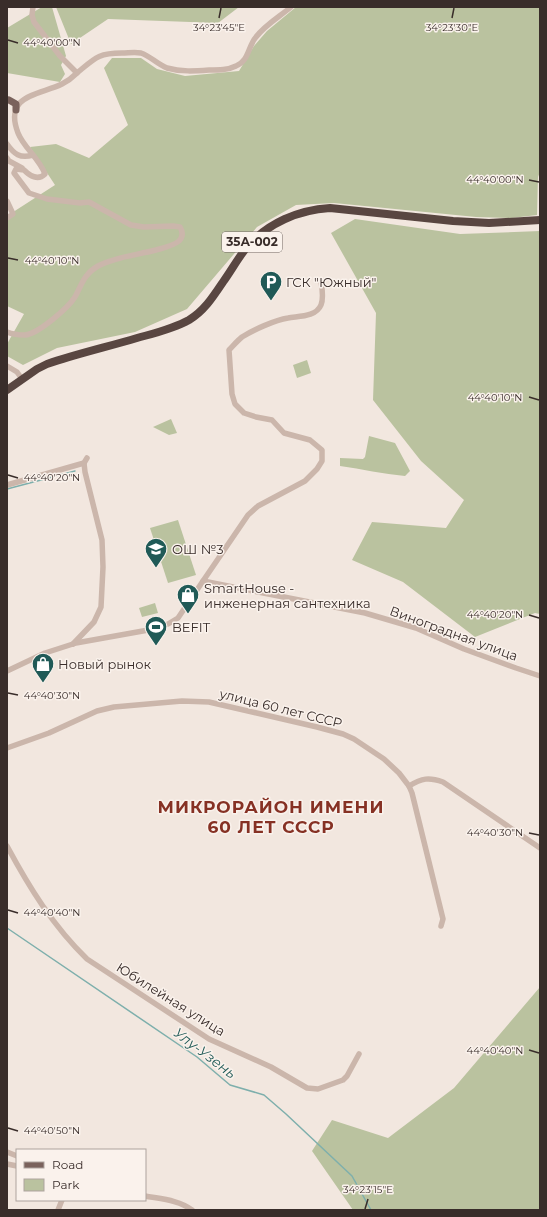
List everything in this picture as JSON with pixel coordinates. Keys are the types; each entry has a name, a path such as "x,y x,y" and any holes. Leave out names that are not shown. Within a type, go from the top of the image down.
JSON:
{"highway":[{"name":"35А-002","path":"7,390 47,364 168,329 191,319 205,308 212,300 246,248 256,237 278,223 300,213 330,208 439,220 489,223 540,220"}],"main road":[{"path":"9,100 16,104 16,110"}],"street":[{"path":"33,7 32,15 34,22 60,56 77,73"},
{"path":"7,158 9,161 36,178 42,177 45,174 18,133 15,117 16,110 20,102 28,96 62,84 97,57 105,53 141,53 149,57 157,64 178,70 188,71 223,70 235,67 246,57 255,37 290,7"},
{"path":"7,144 20,156 28,157 33,155"},
{"path":"7,332 26,335 49,322 68,306 84,279 97,266 108,261 162,248 179,241 182,236 180,227 144,227 131,225 89,202 80,203 47,199 29,193 14,173 16,169 24,170"},
{"path":"7,201 13,214 7,218"},
{"path":"7,671 45,653 111,636 154,629 168,624 178,618 248,515 258,506 305,481 317,469 322,461 322,450 310,440 284,433 272,420 244,413 235,404 232,394 229,350 242,337 278,320 314,313 321,305 322,281"},
{"path":"7,366 18,372 22,379"},
{"path":"7,485 85,460 85,472 102,540 103,566 101,607 94,622 72,645"},
{"name":"Виноградная улица","path":"204,581 365,613 416,628 464,649 540,676"},
{"name":"улица 60 лет СССР","path":"7,748 48,733 98,711 114,707 182,701 210,702 343,734 354,739 384,759 399,773 409,786"},
{"path":"441,926 442,919 412,793 409,786 417,781 431,778 443,782 540,848"},
{"name":"Юбилейная улица","path":"7,846 41,904 71,944 87,959 209,1039 271,1067 307,1088 318,1089 343,1080 347,1076 359,1054"},
{"path":"146,1196 181,1204 192,1210"}],"green space":[{"path":"42,7 52,7 66,56 61,65 65,74 60,82 7,73 7,28"},
{"path":"56,7 239,7 218,23 108,19 71,44"},
{"path":"296,7 540,7 540,172 538,177 537,215 512,218 476,217 334,203 296,205 257,227 187,309 135,332 57,348 23,365 7,356 7,344 24,314 7,306 7,216 55,185 30,147 56,144 89,158 128,125 104,68 112,58 141,58 157,69 185,76 239,71 254,46 267,31"},
{"path":"355,219 460,234 540,231 540,614 535,613 475,637 403,582 352,560 372,522 446,528 464,500 421,461 373,400 376,313 331,233"},
{"path":"307,360 311,373 297,378 293,365"},
{"path":"171,419 177,433 169,435 153,427"},
{"path":"369,436 395,443 410,471 405,476 340,466 340,458 363,459 365,457"},
{"path":"178,520 196,575 168,583 150,528"},
{"path":"155,603 158,613 142,617 139,608"},
{"path":"540,987 540,1210 353,1210 312,1151 332,1120 388,1138 454,1088"}],"waterway":[{"path":"7,489 75,471"},
{"name":"Улу-Узень","path":"7,928 197,1057 230,1085 264,1095 352,1176 371,1210"}],"place":[{"name":"ГСК \"Южный\"","path":"271,302"},
{"name":"ОШ №3","path":"156,568"},
{"name":"SmartHouse - инженерная сантехника","path":"188,614"},
{"name":"BEFIT","path":"156,646"},
{"name":"Новый рынок","path":"43,684"}],"district":[{"name":"МИКРОРАЙОН ИМЕНИ 60 ЛЕТ СССР","path":"271,817"}]}
